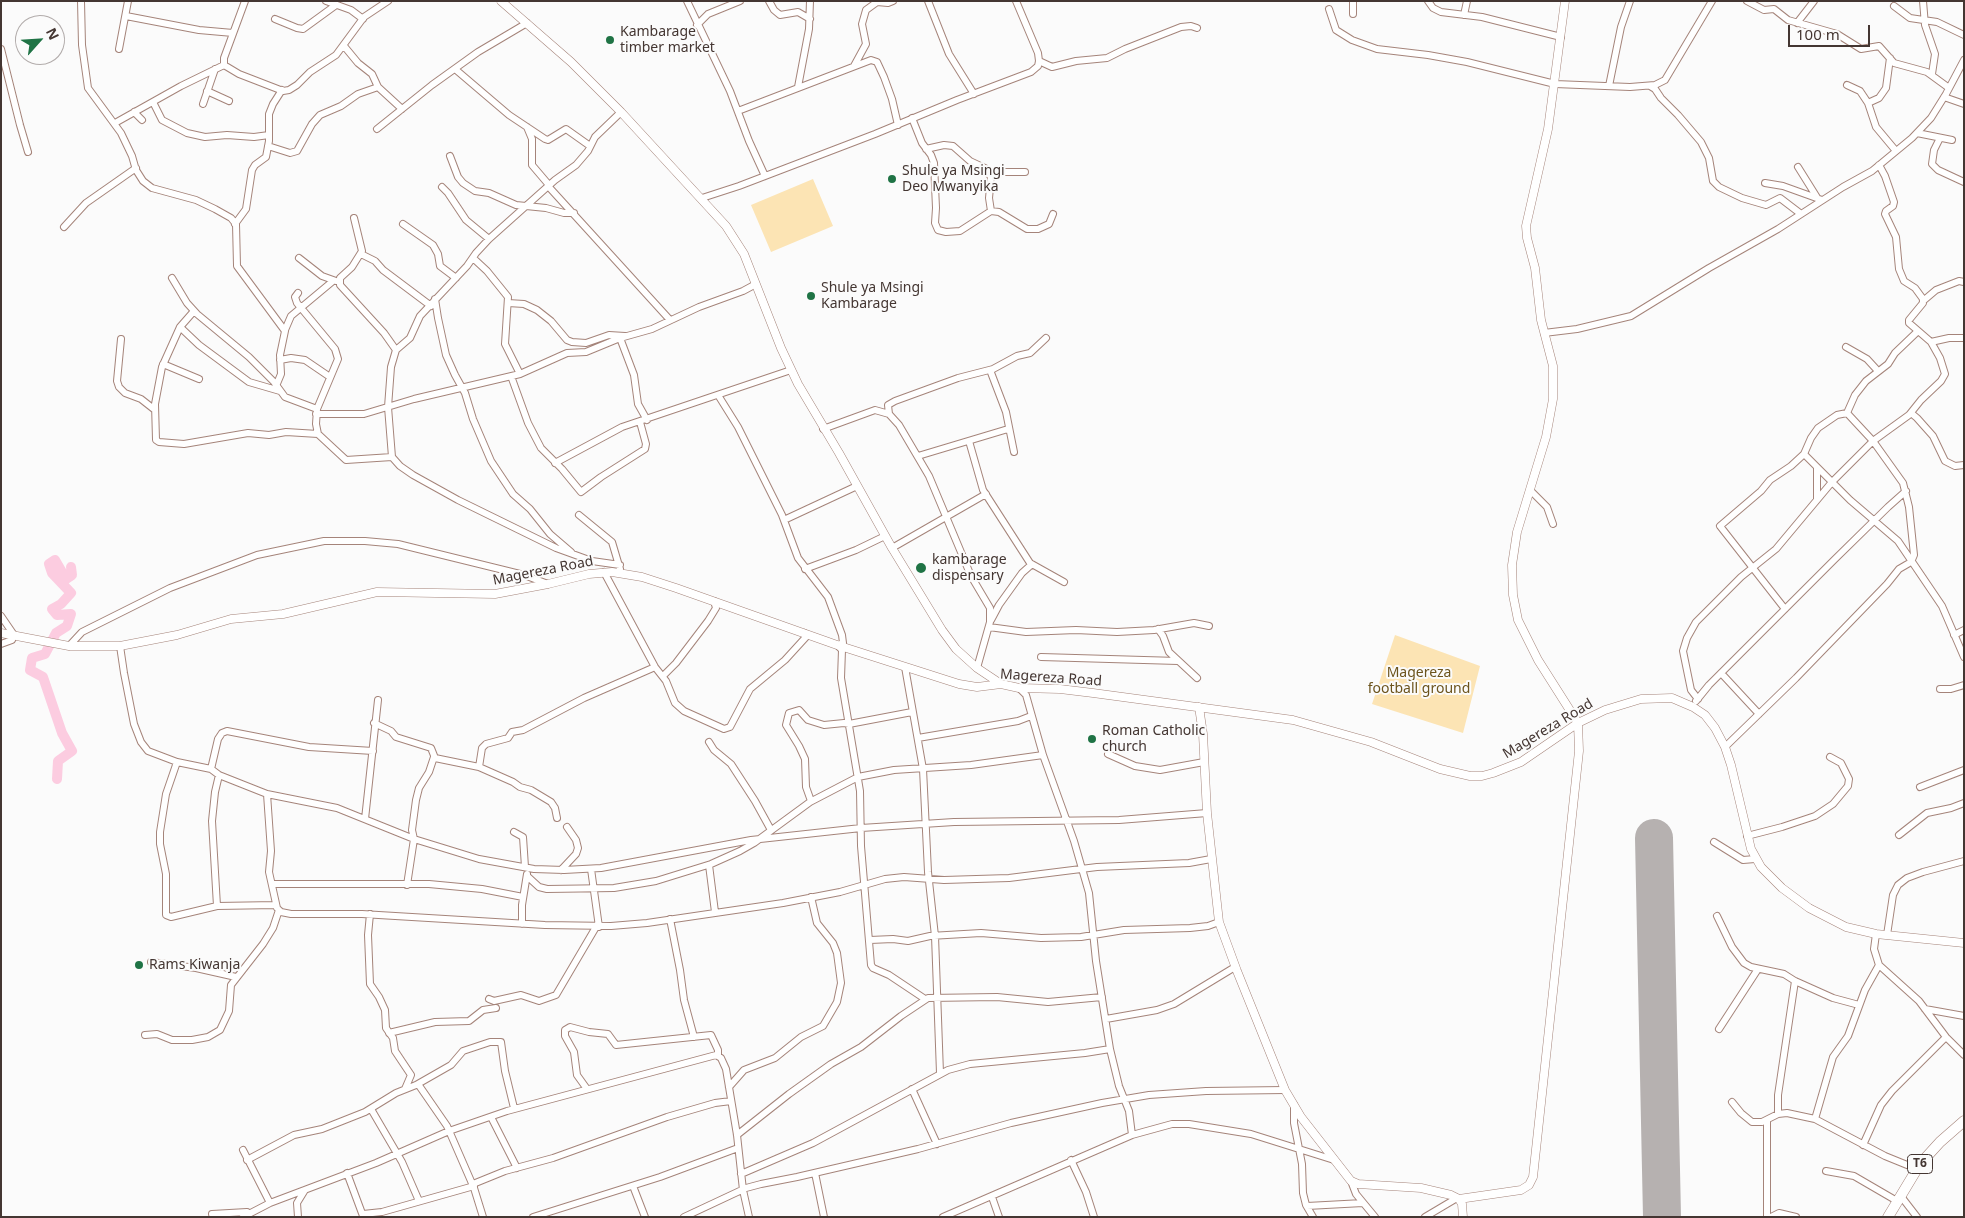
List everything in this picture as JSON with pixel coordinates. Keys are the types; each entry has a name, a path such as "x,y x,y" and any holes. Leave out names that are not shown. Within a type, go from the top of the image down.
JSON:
{"highway":[{"name":"T6","path":"1888,1217 1917,1169 1935,1147 1964,1121"}],"street":[{"path":"81,1 82,45 87,86 90,93 115,123 143,181 152,188 196,200 226,214 235,224 237,266 285,330"},
{"path":"119,49 128,1"},
{"path":"224,65 224,58 245,1"},
{"path":"326,1 336,3 351,10 362,19"},
{"path":"224,65 239,74 282,90 289,90 310,72 336,55 362,19 388,1"},
{"path":"501,1 572,62 621,112 654,150 702,198 726,226 738,243 791,370 892,548 942,630 956,649 977,668 1001,684"},
{"path":"687,1 727,84 765,176"},
{"path":"697,25 708,14 740,1"},
{"path":"769,1 780,16 798,12 810,16"},
{"path":"804,1 810,16"},
{"path":"798,87 810,16 810,1"},
{"path":"854,66 866,44 862,26 866,10 877,2 888,4 893,1"},
{"path":"928,1 949,54 974,94"},
{"path":"702,198 765,176 1031,72 1039,61 1035,44 1016,1"},
{"path":"1353,1 1353,14"},
{"path":"1428,1 1433,8 1440,12 1494,20 1560,37"},
{"path":"1464,15 1467,1"},
{"path":"1425,1217 1458,1199 1521,1190 1530,1185 1533,1177 1574,808 1579,746 1578,723 1526,638 1516,613 1513,595 1513,549 1546,437 1553,399 1553,366 1544,334 1535,268 1527,238 1526,226 1548,129 1566,1"},
{"path":"1609,86 1621,27 1630,1"},
{"path":"1329,9 1336,30 1352,40 1377,49 1467,62 1555,84 1650,86 1665,80 1712,1"},
{"path":"1747,1 1764,10 1774,9 1783,18 1797,24 1838,34 1861,49 1879,46 1897,65 1921,69 1932,74 1949,88"},
{"path":"1797,24 1814,1"},
{"path":"1923,1 1925,19 1935,54 1932,74"},
{"path":"275,19 303,29 336,3"},
{"path":"1894,6 1910,18 1937,22 1964,35"},
{"path":"126,16 199,30 233,33"},
{"path":"377,129 478,52 527,23"},
{"path":"1039,61 1052,67 1076,61 1107,58 1186,25 1197,28"},
{"path":"344,46 372,74 378,87 402,109"},
{"path":"1,50 28,152"},
{"path":"1868,103 1879,98 1886,88 1890,58"},
{"path":"738,111 871,60 877,62 890,92 898,125"},
{"path":"1544,334 1577,329 1631,316 1878,165 1918,133 1936,111 1964,60"},
{"path":"115,123 224,65"},
{"path":"203,104 215,69"},
{"path":"455,69 509,115 546,140 566,129 590,146"},
{"path":"1847,85 1860,91 1868,103 1876,127 1896,151"},
{"path":"1650,86 1678,114 1701,142 1709,158 1713,181 1719,187 1736,196 1766,205 1780,198 1800,214"},
{"path":"268,146 290,153 295,152 312,124 320,115 342,106 358,94 378,87"},
{"path":"235,224 246,210 252,170 255,165 266,157 269,114 282,90"},
{"path":"207,91 230,101"},
{"path":"1944,97 1964,104"},
{"path":"153,102 162,120 187,134 205,137 227,135 254,137 269,135"},
{"path":"134,112 142,120"},
{"path":"620,569 556,548 458,500 400,466 392,457 388,407 390,367 396,350 410,338 420,316 489,240 525,206 578,163 595,137 621,112"},
{"path":"912,118 926,149 932,156 935,166 935,223 937,230 946,232 960,231 992,211 999,212 1015,224 1030,230 1038,229 1047,225 1052,220 1053,214"},
{"path":"527,127 532,139 532,165 670,320"},
{"path":"1918,133 1952,140"},
{"path":"1940,138 1934,150 1933,167 1964,182"},
{"path":"926,149 944,145 953,146 970,161 982,166 990,177 989,198 992,211"},
{"path":"450,156 458,177 472,189 489,193 516,205 546,208 574,214"},
{"path":"1878,165 1885,176 1894,203 1885,214 1896,236 1899,269 1902,279 1915,288 1923,301"},
{"path":"1798,167 1820,200"},
{"path":"64,227 86,203 136,168"},
{"path":"988,172 1025,172"},
{"path":"1765,183 1783,186 1820,200"},
{"path":"442,187 466,220 489,240"},
{"path":"278,388 282,374 280,360 285,330 290,318 300,308 340,278 352,267 361,254 362,248 354,218"},
{"path":"403,224 433,245 438,254 440,266 456,278"},
{"path":"361,254 374,261 430,306"},
{"path":"299,258 322,276 336,281 384,333 396,350"},
{"path":"472,258 484,268 508,297 505,344 520,374"},
{"path":"172,278 194,311 249,357 290,399 316,412 364,414 423,397 520,374 568,353 586,352 623,337 652,329 698,307 731,296 756,284"},
{"path":"1698,698 1691,690 1683,651 1687,638 1699,618 1776,548 1832,482 1873,441 1911,413 1921,400 1941,381 1945,374 1940,358 1931,342 1910,325 1909,320 1923,301 1936,290 1959,281 1964,282"},
{"path":"298,292 295,299 300,308 337,354 337,364 316,412 316,429 318,434 346,460 392,457"},
{"path":"436,299 446,355 463,389 484,449 513,494 573,554"},
{"path":"508,303 524,304 537,310 572,342 586,343 609,335 620,334 623,337 634,375 638,404 647,420"},
{"path":"194,311 180,327 163,364 155,410 156,440 159,442 184,444 248,433 270,435 286,432 318,434"},
{"path":"180,327 199,345 249,382 278,388"},
{"path":"1847,413 1855,394 1866,381 1888,364 1895,353 1918,331"},
{"path":"889,414 889,404 967,375 990,370 1017,356 1030,353 1046,338"},
{"path":"1931,342 1949,338 1964,338"},
{"path":"121,339 117,381 119,387 125,393 141,399 155,410"},
{"path":"1846,347 1867,359 1878,371"},
{"path":"280,360 297,358 305,360 330,377"},
{"path":"163,364 199,378"},
{"path":"555,463 612,432 791,370"},
{"path":"990,370 1004,407 1014,452"},
{"path":"511,376 530,430 543,452 582,492 601,477 645,449 646,444 640,422"},
{"path":"718,395 738,427 784,520 793,547 805,569 822,587 828,597 842,638 843,644 837,645"},
{"path":"823,429 873,410 889,414 899,425 930,479 971,576 990,607 989,625"},
{"path":"1725,747 1760,714 1887,584 1902,566 1910,562 1915,552 1906,491 1899,475 1873,441 1847,413"},
{"path":"1785,609 1720,526 1761,491 1770,480 1804,454 1818,428 1837,415 1847,413"},
{"path":"1911,413 1933,436 1945,461 1955,466 1964,465"},
{"path":"918,456 1008,429"},
{"path":"969,441 979,478 986,494 1031,565 1064,582"},
{"path":"1804,454 1850,500 1898,541 1910,562 1942,606 1964,657"},
{"path":"1817,468 1818,499"},
{"path":"784,520 857,486"},
{"path":"1530,490 1547,507 1553,524"},
{"path":"1694,707 1698,698 1721,672 1746,650 1785,609 1906,491"},
{"path":"892,548 986,494"},
{"path":"579,515 612,542 620,569"},
{"path":"805,569 849,554 885,536"},
{"path":"69,646 82,632 179,585 257,555 324,541 365,541 398,544 524,575 548,584"},
{"path":"977,668 989,625 999,605 1022,573 1031,565"},
{"name":"Magereza Road","path":"1,633 69,646 120,646 177,635 231,619 283,614 377,592 495,594 620,569 837,645 967,686 988,687 1001,684 1019,688 1060,689 1293,720 1372,742 1440,769 1470,776 1493,774 1521,762 1578,723 1605,710 1641,698 1672,698 1694,707 1705,715 1715,728 1725,747 1756,860 1782,888 1809,908 1846,927 1876,934 1964,942"},
{"path":"604,572 655,667 663,676 679,707 717,726 727,729 732,724 750,689 785,660 806,637 804,633"},
{"path":"663,676 676,663 708,620 716,608 714,601"},
{"path":"1,616 14,635 12,640 1,644"},
{"path":"989,625 1026,632 1076,630 1117,632 1158,629 1194,623 1209,626"},
{"path":"1158,629 1169,652 1197,678"},
{"path":"1954,635 1964,630"},
{"path":"837,645 842,650 840,673 860,791 864,886 873,968 889,975 925,999"},
{"path":"120,646 134,724 141,742 148,751 177,762 211,769 219,775 267,794 337,808 414,839 479,859 527,867 561,870 591,869 759,839 861,828 927,824 1119,820 1207,813"},
{"path":"1041,657 1178,661"},
{"path":"478,767 482,748 486,744 508,738 512,732 522,730 598,691 655,667"},
{"path":"904,667 924,769 940,1073"},
{"path":"1721,672 1760,714"},
{"path":"1940,689 1964,686"},
{"path":"1019,688 1026,696 1043,755 1090,893 1093,935 1110,1049 1119,1086 1130,1116 1132,1135"},
{"path":"365,819 378,700"},
{"path":"1200,707 1207,813 1219,922 1235,967 1285,1090 1294,1105 1351,1181 1354,1191 1375,1217"},
{"path":"811,801 806,787 805,759 786,725 787,716 791,712 799,710 810,721 824,724 849,724 912,712"},
{"path":"918,738 1018,721 1031,716"},
{"path":"374,723 391,731 396,737 431,748 434,756 429,772 419,788 416,800 412,830 414,839 408,885"},
{"path":"211,769 218,739 222,733 227,731 310,747 373,751"},
{"path":"709,742 714,750 731,764 771,830"},
{"path":"1108,754 1135,766 1160,770 1204,762"},
{"path":"527,876 542,889 594,889 644,884 709,865 740,851 811,801 858,777 894,770 971,765 1043,755"},
{"path":"434,756 478,767 514,782 520,787 540,794 551,802 555,808 556,818"},
{"path":"1748,836 1815,816 1833,804 1848,786 1849,779 1841,763 1830,757"},
{"path":"177,762 166,794 160,832 160,844 166,874 165,913 171,917 218,906 278,908 291,914 370,914 598,927 670,919 811,897 840,892 885,879 904,877 962,880 1009,878 1118,865 1195,862 1212,859"},
{"path":"1920,787 1964,770"},
{"path":"218,906 212,821 219,775"},
{"path":"145,1035 156,1034 168,1039 180,1040 202,1038 217,1032 222,1028 227,1019 230,1007 229,989 273,928 278,908 268,870 271,851 267,794"},
{"path":"1899,835 1927,814 1964,803"},
{"path":"561,870 576,854 578,848 576,840 567,827"},
{"path":"514,832 523,837 527,867 522,924"},
{"path":"1714,842 1743,860 1756,860"},
{"path":"1888,935 1893,895 1898,885 1922,872 1964,861"},
{"path":"709,865 715,912"},
{"path":"488,999 494,1001 522,995 539,1002 556,995 598,927 591,869"},
{"path":"272,884 429,884 482,889 523,897"},
{"path":"729,1087 744,1070 775,1058 801,1036 823,1026 837,1002 841,983 837,953 833,943 817,923 811,897"},
{"path":"370,914 368,935 370,984 384,1008 386,1028 394,1038 395,1051 411,1075 405,1089"},
{"path":"1717,916 1739,958 1751,967 1777,972 1842,1001 1859,1005"},
{"path":"670,919 684,1000 694,1037"},
{"path":"870,940 893,939 908,941 934,936 981,933 1041,938 1093,935 1129,930 1190,928 1219,922"},
{"path":"1876,934 1874,949 1879,965 1925,1009 1946,1037 1964,1055"},
{"path":"151,962 196,968 236,977"},
{"path":"1815,1119 1833,1057 1848,1036 1859,1005 1879,965"},
{"path":"1106,1019 1168,1006 1188,997 1235,967"},
{"path":"1719,1029 1758,969"},
{"path":"1778,1114 1778,1095 1795,981"},
{"path":"737,1135 789,1094 832,1064 861,1047 925,999 936,997 997,997 1048,1002 1102,997"},
{"path":"390,1033 435,1022 469,1021 483,1010 496,1008"},
{"path":"1925,1009 1964,1016"},
{"path":"587,1089 575,1070 574,1052 565,1036 565,1030 568,1028 573,1027 589,1032 608,1034 616,1045 711,1036 718,1050 718,1055 725,1066 737,1135 743,1190 749,1217"},
{"path":"1862,1145 1881,1105 1946,1037"},
{"path":"247,1160 294,1135 333,1125 371,1109 396,1092 418,1084 451,1065 458,1054 465,1050 500,1041 507,1084 514,1108"},
{"path":"741,1174 813,1143 940,1073 970,1064 1110,1049"},
{"path":"243,1217 270,1203 371,1165 449,1131 514,1108 700,1058 718,1055"},
{"path":"418,1084 449,1131 473,1185 483,1217"},
{"path":"912,1089 937,1144"},
{"path":"684,1217 743,1190 761,1184 937,1144 1011,1122 1149,1095 1206,1091 1285,1090"},
{"path":"347,1173 363,1215 386,1214 419,1201 473,1185 517,1168 557,1157 603,1139 681,1113 715,1103 731,1102"},
{"path":"1732,1102 1747,1119 1756,1123 1766,1134"},
{"path":"1294,1105 1294,1123 1299,1150 1303,1193 1306,1206 1313,1217"},
{"path":"371,1109 397,1153 419,1201"},
{"path":"1756,1123 1778,1114 1800,1115 1815,1119 1862,1145 1917,1169"},
{"path":"491,1116 517,1168"},
{"path":"1767,1120 1769,1217 1779,1213 1796,1217"},
{"path":"943,1217 1071,1160 1132,1135 1165,1125 1189,1124 1251,1134 1334,1160"},
{"path":"533,1217 633,1186 738,1148"},
{"path":"243,1150 270,1203"},
{"path":"1071,1160 1086,1192 1094,1217"},
{"path":"1826,1170 1854,1176 1898,1198 1917,1217"},
{"path":"815,1173 824,1217"},
{"path":"1351,1181 1358,1184 1421,1188 1451,1195 1462,1204 1463,1217"},
{"path":"633,1186 645,1217"},
{"path":"298,1217 297,1203 305,1190"},
{"path":"992,1196 999,1217"},
{"path":"1306,1206 1364,1203"},
{"path":"212,1214 251,1212"}],"green space":[{"path":"813,179 833,226 771,252 751,205"},
{"name":"Magereza football ground","path":"1395,635 1480,666 1463,733 1372,704"}],"waterway":[{"path":"57,779 58,761 72,751 62,733 43,677 30,670 32,658 45,654 56,633 67,626 71,614 57,615 52,609 61,604 71,593 52,573 49,564 55,560 66,579 72,575 71,567"}],"runway":[{"path":"1654,838 1662,1217"}],"place":[{"name":"Kambarage timber market","path":"610,40"},
{"name":"Shule ya Msingi Deo Mwanyika","path":"892,179"},
{"name":"Shule ya Msingi Kambarage","path":"811,296"},
{"name":"kambarage dispensary","path":"921,568"},
{"name":"Roman Catholic church","path":"1092,739"},
{"name":"Rams Kiwanja","path":"139,965"}]}
